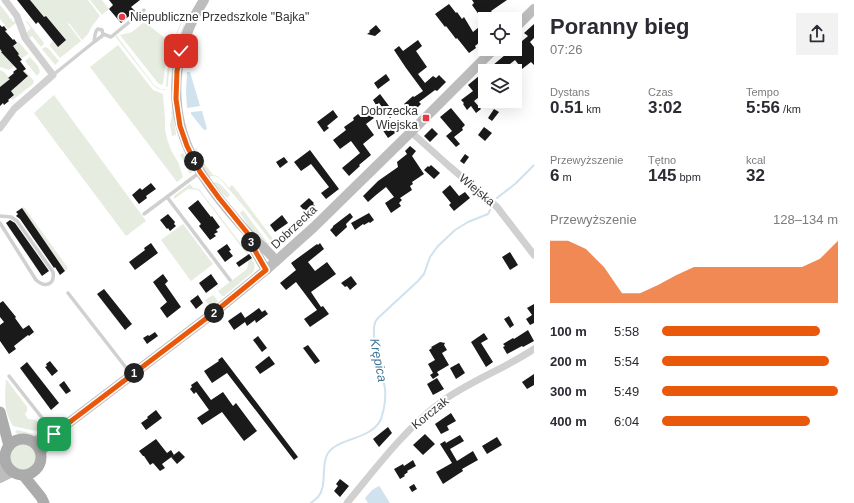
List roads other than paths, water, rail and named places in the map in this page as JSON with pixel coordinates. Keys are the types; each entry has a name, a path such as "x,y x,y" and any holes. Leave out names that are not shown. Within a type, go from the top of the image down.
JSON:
{"main road":[{"path":"1,417 19,440"},
{"path":"1,417 9,446"},
{"path":"19,440 29,440 33,442 41,452 41,462 36,470 24,476 16,474 3,466 5,454 12,443 19,440"},
{"path":"36,470 42,500"},
{"path":"24,476 42,500"}],"street":[{"path":"0,128 14,109 53,75 24,38 18,16 5,0"},
{"path":"204,0 191,23 183,43 179,61 176,85 180,126 187,146 200,172 249,235 276,261"},
{"path":"522,21 534,9"},
{"name":"Dobrzecka","path":"54,434 216,311 266,270 314,227 412,132 487,56"},
{"name":"Wiejska","path":"412,132 449,166 498,207 534,255"},
{"path":"249,235 254,249 266,270"},
{"name":"Korczak","path":"347,503 401,439 428,412 462,389 507,366 534,349"},
{"path":"33,442 54,434"},
{"path":"41,452 54,434"},
{"path":"0,478 12,472"}],"lane":[{"path":"94,42 96,30 100,29 103,34 111,37 144,10"},
{"path":"53,75 103,34"},
{"path":"144,214 200,172"},
{"path":"167,196 230,280"},
{"path":"0,216 11,216 17,221 53,272 54,277 51,283 42,284 36,280 0,223"},
{"path":"68,293 132,375"},
{"path":"9,376 54,434"}],"water":[{"path":"187,72 190,72 200,106 187,108"},
{"path":"202,111 207,129 204,130 191,114 191,112"},
{"path":"379,486 390,503 368,503 365,498 372,490"}],"waterway":[{"name":"Krępica","path":"497,198 515,184 534,165"},
{"name":"Krępica","path":"311,503 318,497 323,487 324,464 328,453 340,444 370,431 377,426 381,419 385,393 374,337 375,322 424,274 430,257 438,246 455,230 468,222 488,214 490,210"}],"place":[{"name":"Niepubliczne Przedszkole \"Bajka\"","path":"122,17"},
{"name":"Dobrzecka Wiejska","path":"426,118"}]}
